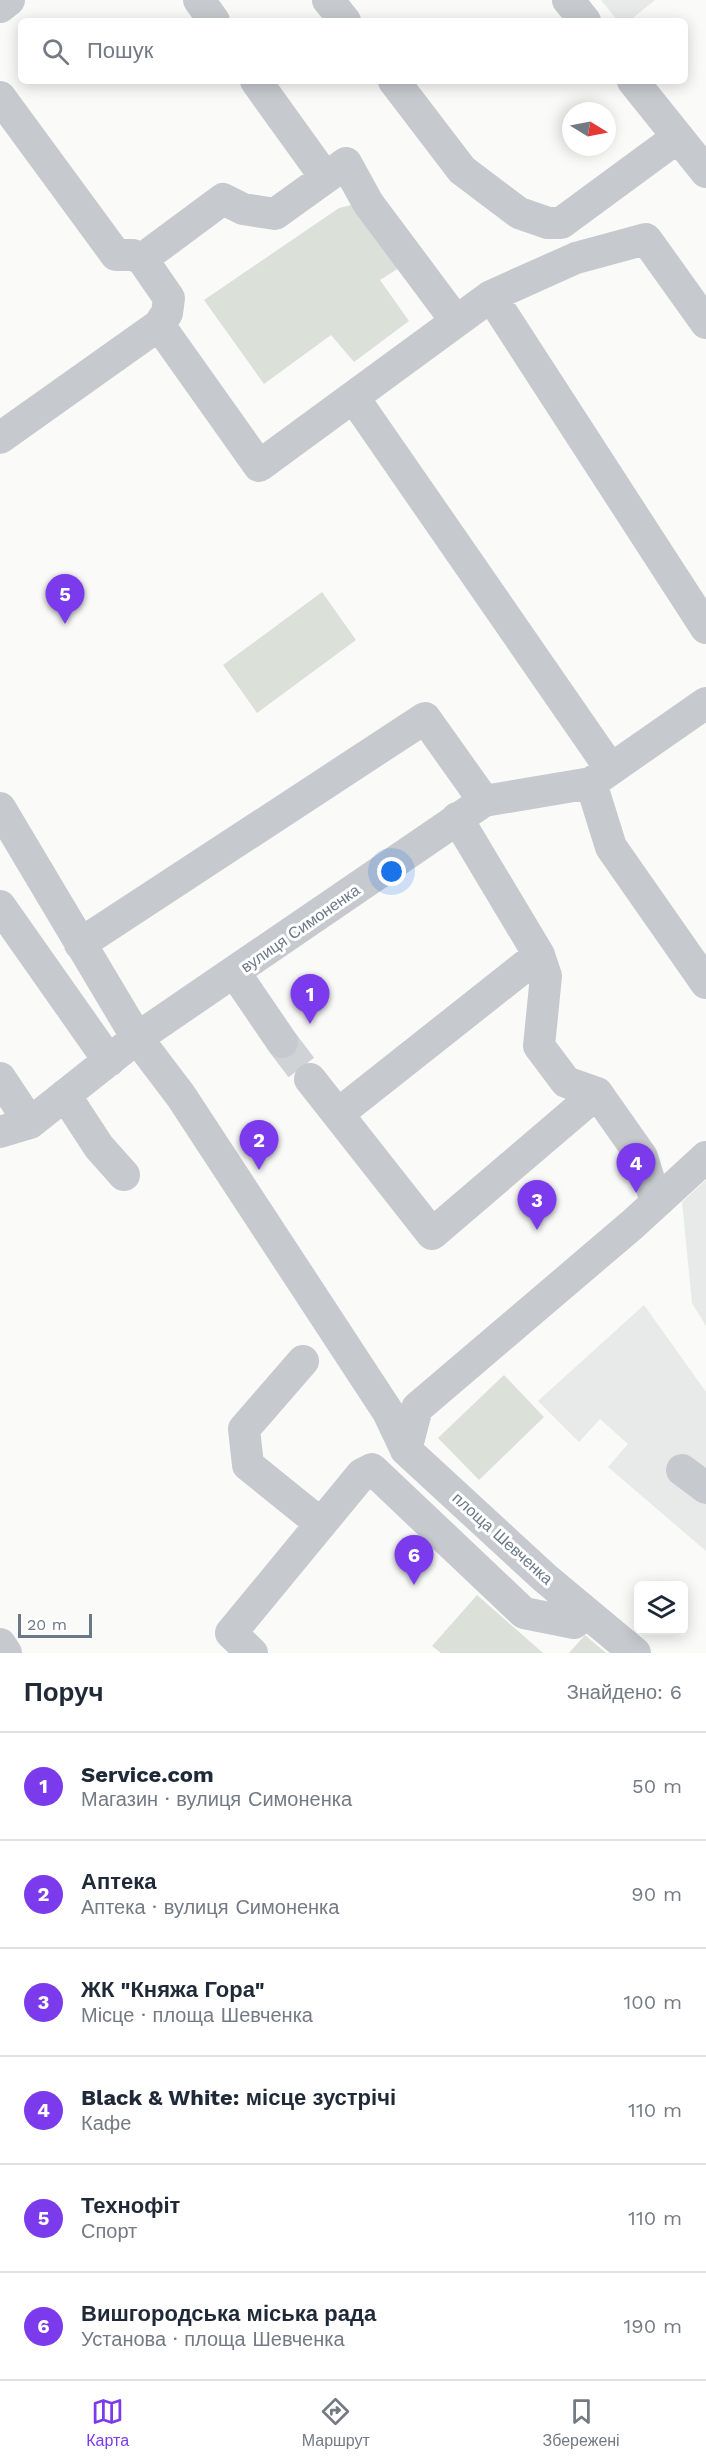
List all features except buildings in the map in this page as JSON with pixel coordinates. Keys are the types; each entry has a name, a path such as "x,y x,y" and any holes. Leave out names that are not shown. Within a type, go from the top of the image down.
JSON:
{"street":[{"path":"0,7 9,0"},
{"path":"199,0 212,18"},
{"path":"328,0 343,18"},
{"path":"258,84 325,177"},
{"path":"396,84 462,170 519,213 548,223 561,223 678,137"},
{"path":"635,84 706,172"},
{"path":"0,97 116,255 133,255 142,260 168,298 167,313 159,325 0,438"},
{"path":"142,260 223,199 243,209 275,214 346,163 368,202 456,321"},
{"path":"159,325 259,466 491,296 576,258 646,239 706,323"},
{"path":"491,296 706,628"},
{"path":"354,398 601,775 611,847 706,983"},
{"name":"вулиця Симоненка","path":"0,1132 30,1123 137,1038 484,801 601,775 706,703"},
{"path":"80,944 425,718 484,801"},
{"path":"0,808 13,850 80,944 137,1038 181,1096 388,1412 406,1450"},
{"path":"457,818 539,956 546,976 539,1046 566,1082 597,1093 642,1157 656,1202"},
{"path":"0,906 109,1061"},
{"path":"338,1114 539,956"},
{"path":"235,973 282,1042"},
{"path":"0,1078 30,1123"},
{"path":"310,1079 432,1234 597,1093"},
{"path":"65,1095 99,1147 124,1175"},
{"path":"406,1450 417,1408 706,1157"},
{"path":"303,1362 244,1429 248,1466 321,1524"},
{"name":"площа Шевченка","path":"406,1450 585,1612 635,1653"},
{"path":"252,1653 231,1634 362,1474 372,1469 524,1614 574,1623 585,1612"},
{"path":"0,1644 6,1653"}],"shaded area":[{"path":"601,0 655,0 633,18 616,18"},
{"path":"351,205 402,266 380,280 409,321 354,362 331,335 264,384 204,300 339,208"},
{"path":"322,592 356,640 257,713 223,665"},
{"path":"706,1180 706,1326 692,1303 682,1202"},
{"path":"644,1305 706,1392 706,1551 608,1467 628,1444 600,1419 579,1442 538,1401"},
{"path":"504,1375 544,1417 479,1480 438,1438"},
{"path":"477,1595 543,1653 441,1653 432,1646"},
{"path":"585,1635 606,1653 569,1653"}],"tunnel":[{"path":"282,1042 310,1079"}],"place":[{"name":"Технофіт","path":"65,624"},
{"name":"Service.com","path":"310,1024"},
{"name":"Аптека","path":"259,1170"},
{"name":"Black & White: місце зустрічі","path":"636,1193"},
{"name":"ЖК \"Княжа Гора\"","path":"537,1230"},
{"name":"Вишгородська міська рада","path":"414,1585"}]}
